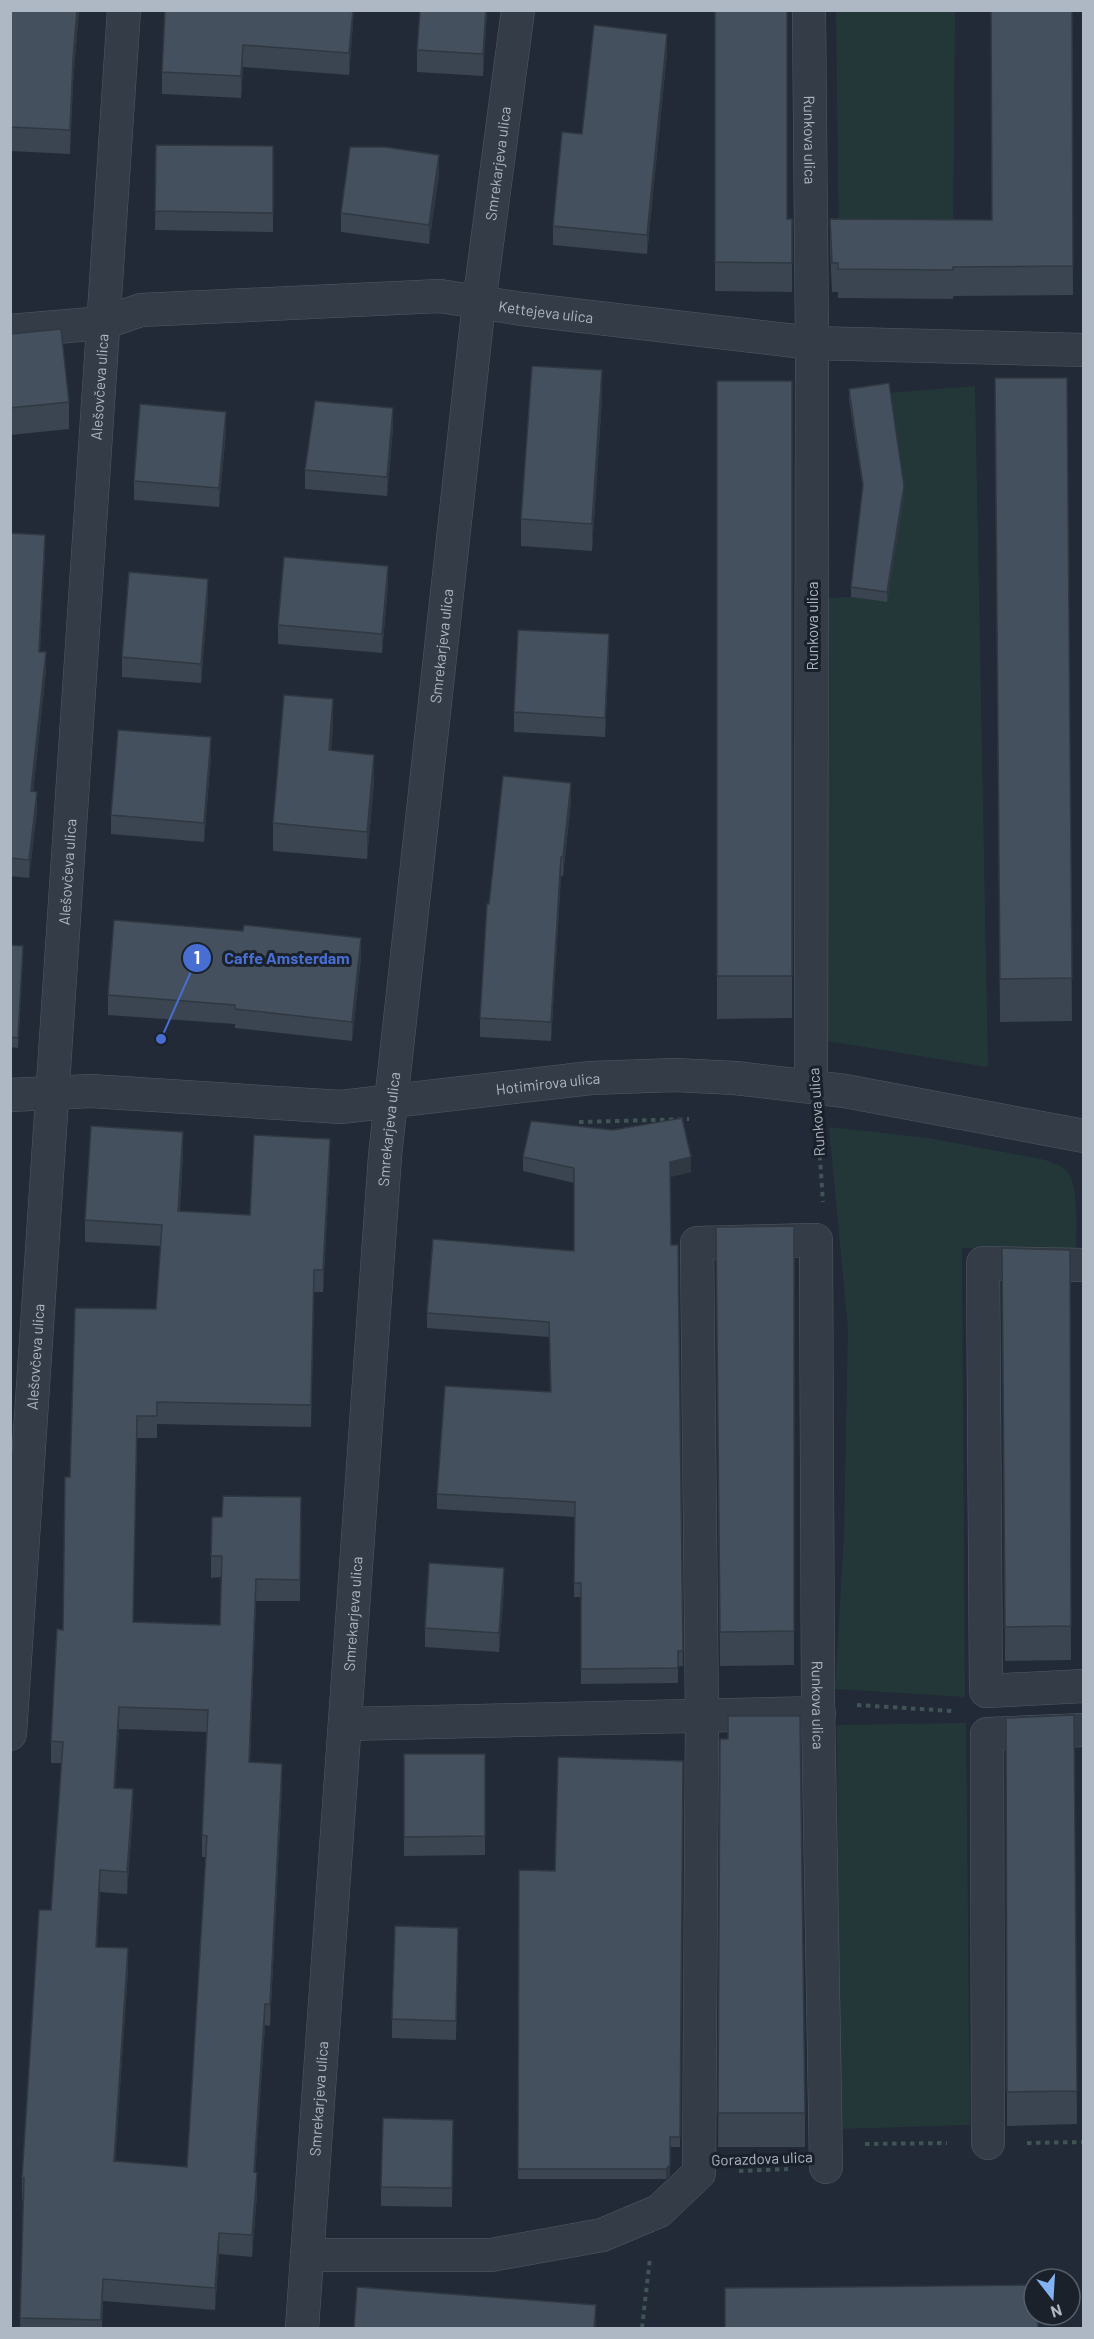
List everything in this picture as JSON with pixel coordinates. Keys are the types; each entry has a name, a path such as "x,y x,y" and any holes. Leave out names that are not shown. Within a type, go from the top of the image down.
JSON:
{"street":[{"name":"Alešovčeva ulica","path":"10,1734 124,10"},
{"name":"Smrekarjeva ulica","path":"302,2328 391,1101 479,303 518,10"},
{"name":"Runkova ulica","path":"809,10 812,343 812,1086"},
{"name":"Kettejeva ulica","path":"10,331 103,323 141,310 440,296 479,303 812,343 1083,350"},
{"name":"Hotimirova ulica","path":"10,1095 91,1091 341,1107 591,1078 715,1077 845,1091 1083,1136"},
{"name":"Runkova ulica","path":"816,1240 818,1708 826,2167"},
{"path":"307,2255 491,2255 602,2235 659,2211 699,2173 702,1717 697,1243 816,1240"},
{"path":"1083,1265 983,1263 987,1691 1083,1686"},
{"path":"345,1724 702,1717 818,1708"},
{"path":"988,2143 987,1734 1083,1730"}],"path":[{"name":"Runkova ulica","path":"812,1086 817,1114 823,1206 816,1240"},
{"path":"818,1708 953,1711"},
{"name":"Gorazdova ulica","path":"699,2173 826,2167"},
{"path":"642,2218 652,2241 642,2328"}],"shaded area":[{"path":"836,11 955,11 953,249 839,248"},
{"path":"975,386 988,1067 827,1041 823,598 851,597 886,602 889,393"},
{"path":"829,1127 928,1138 1040,1159 1066,1170 1073,1186 1076,1209 1076,1253 962,1248 965,1697 835,1689 844,1534 848,1329"},
{"path":"966,1723 970,2125 839,2129 837,1725"}],"building":[{"path":"10,10 77,10 70,130 10,127"},
{"path":"165,10 353,10 349,53 243,45 241,76 162,72"},
{"path":"420,10 486,10 483,54 417,50"},
{"path":"715,10 787,10 787,219 792,219 792,263 715,262"},
{"path":"991,10 1072,10 1073,266 953,267 953,270 838,269 838,263 832,263 830,219 992,220"},
{"path":"594,25 667,34 647,235 553,226 562,132 582,134"},
{"path":"156,145 273,146 273,213 155,211"},
{"path":"350,147 385,147 439,155 429,225 341,213"},
{"path":"61,329 69,402 10,408 10,334"},
{"path":"532,366 602,370 592,524 521,519"},
{"path":"995,378 1067,378 1072,978 1000,979"},
{"path":"717,381 792,381 792,976 717,976"},
{"path":"889,383 904,486 887,592 851,587 863,485 849,389"},
{"path":"315,401 393,408 387,477 305,470"},
{"path":"140,404 226,412 219,488 134,481"},
{"path":"10,533 45,535 39,652 46,652 31,791 37,792 29,860 10,858"},
{"path":"284,557 388,566 382,634 278,625"},
{"path":"129,572 208,579 201,664 122,657"},
{"path":"518,630 609,634 605,718 514,712"},
{"path":"284,695 333,699 329,750 374,755 367,832 273,823"},
{"path":"118,730 211,737 204,823 111,815"},
{"path":"503,776 571,783 563,857 561,857 551,1022 480,1018 487,904 489,904"},
{"path":"114,920 243,931 244,925 361,938 352,1022 235,1009 235,1005 108,995"},
{"path":"10,945 23,946 18,1038 10,1037"},
{"path":"682,1118 691,1157 670,1162 671,1245 678,1245 683,1651 678,1651 678,1668 581,1669 581,1583 574,1583 575,1502 437,1494 445,1386 551,1392 549,1322 427,1313 433,1239 574,1251 574,1168 523,1157 531,1121 613,1130"},
{"path":"91,1126 183,1132 178,1211 250,1215 254,1135 330,1139 323,1270 314,1270 311,1405 157,1402 157,1416 137,1416 133,1622 220,1625 222,1556 211,1556 212,1517 222,1517 223,1496 301,1497 300,1580 256,1579 249,1762 282,1764 270,2004 265,2004 252,2235 219,2233 215,2288 103,2279 101,2320 20,2318 24,2178 22,2178 39,1910 51,1910 63,1742 51,1741 57,1629 63,1630 65,1477 70,1477 75,1308 156,1309 162,1225 85,1220","holes":["119,1707 208,1710 202,1835 207,1836 187,2167 114,2161 128,1948 96,1947 100,1870 127,1872 133,1789 114,1788"]},
{"path":"794,1226 794,1631 720,1632 716,1227"},
{"path":"1002,1248 1070,1250 1071,1626 1005,1627"},
{"path":"429,1563 504,1568 499,1633 425,1628"},
{"path":"1074,1715 1077,2091 1007,2092 1006,1718"},
{"path":"728,1716 800,1716 805,2113 718,2113 720,1739 728,1739"},
{"path":"404,1754 485,1754 485,1836 404,1837"},
{"path":"558,1757 683,1761 680,2137 670,2137 670,2165 666,2169 518,2169 519,1870 555,1871"},
{"path":"395,1926 458,1928 456,2021 392,2019"},
{"path":"383,2118 453,2120 452,2188 381,2187"},
{"path":"1022,2285 1022,2327 1038,2328 725,2328 725,2288"},
{"path":"357,2287 596,2305 594,2328 354,2328"}],"place":[{"name":"Caffe Amsterdam","path":"161,1039"}]}
